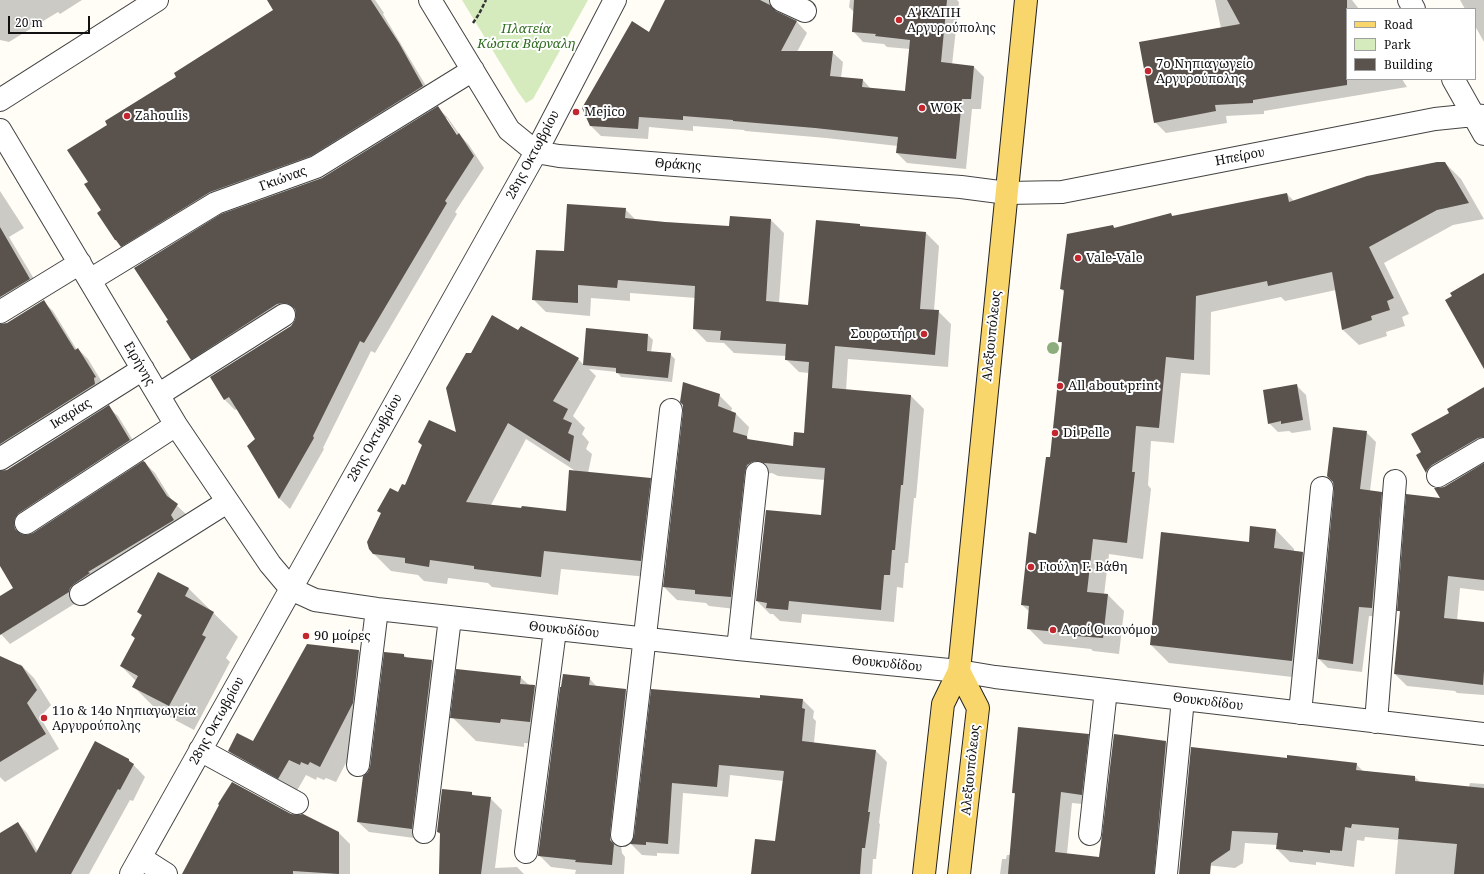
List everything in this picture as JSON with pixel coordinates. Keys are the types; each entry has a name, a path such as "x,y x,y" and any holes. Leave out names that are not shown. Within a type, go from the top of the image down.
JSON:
{"main road":[{"name":"Αλεξιουπόλεως","path":"924,874 943,704 959,671 1026,0"},
{"name":"Αλεξιουπόλεως","path":"959,671 978,708 959,874"}],"street":[{"path":"0,100 157,0"},
{"name":"Θράκης","path":"430,0 509,130 536,152 560,156 961,187 1007,193"},
{"name":"28ης Οκτωβρίου","path":"136,866 536,152 615,0"},
{"path":"781,0 805,11"},
{"name":"Γκιώνας","path":"0,312 85,272 216,203 316,167 473,70"},
{"path":"1454,80 1479,116 1484,134"},
{"name":"Ηπείρου","path":"1007,193 1062,192 1435,119 1479,116"},
{"name":"Ειρήνης","path":"0,130 176,425 270,564 291,589"},
{"path":"158,395 284,315"},
{"name":"Ικαρίας","path":"0,459 143,369"},
{"path":"622,835 671,410"},
{"path":"26,523 176,425"},
{"path":"1438,476 1484,449"},
{"path":"738,649 757,472"},
{"path":"1376,722 1396,481"},
{"path":"1300,713 1322,488"},
{"path":"81,594 227,502"},
{"name":"Θουκυδίδου","path":"291,589 315,600 450,618 959,671 995,677 1484,734"},
{"path":"358,765 377,609"},
{"path":"424,832 450,618"},
{"path":"526,852 555,630"},
{"path":"1090,834 1106,690"},
{"path":"1166,874 1183,699"},
{"path":"200,750 296,803"},
{"path":"136,866 166,874"}],"green space":[{"name":"Πλατεία Κώστα Βάρναλη","path":"462,0 588,0 533,99 526,103"}],"building":[{"path":"267,0 371,0 399,43 423,86 311,156 210,192 121,247 97,213 101,210 84,184 88,182 67,150 107,125 105,121 176,77 174,73 273,10"},
{"path":"665,0 760,0 770,5 776,11 797,21 781,51 833,51 830,76 863,79 862,87 905,91 910,40 875,36 876,34 852,32 854,0 947,0 941,62 974,66 971,99 962,99 956,159 896,153 898,137 733,120 683,116 683,120 639,117 638,129 590,126 582,108 632,21 649,32"},
{"path":"1227,0 1347,0 1347,85 1253,100 1253,103 1215,105 1216,111 1154,123 1139,42 1240,24"},
{"path":"438,106 457,135 459,133 474,156 445,201 447,203 364,343 360,341 313,436 314,438 279,499 247,446 255,439 229,397 224,400 210,377 291,326 295,320 295,309 289,304 277,304 191,360 166,321 168,320 134,268 221,214 322,178"},
{"path":"1437,162 1445,162 1469,203 1437,210 1369,247 1394,298 1387,301 1390,310 1371,316 1372,320 1342,330 1332,272 1268,286 1267,281 1196,296 1194,360 1166,357 1159,428 1136,426 1132,472 1135,472 1127,543 1093,539 1087,592 1108,594 1103,638 1027,629 1029,606 1021,605 1029,532 1036,534 1046,457 1050,457 1062,342 1058,342 1064,290 1060,289 1067,234 1113,225 1114,228 1171,213 1172,216 1287,193 1289,202 1367,176"},
{"path":"567,204 626,208 625,218 665,222 729,226 730,216 771,219 766,301 808,305 816,220 926,232 920,309 939,310 935,355 835,346 832,388 911,395 903,485 901,485 895,550 892,550 890,575 884,575 881,610 789,601 788,610 766,608 767,603 756,601 766,510 821,515 825,468 764,463 758,461 747,465 731,597 695,594 695,590 663,587 683,411 683,405 680,402 683,382 720,394 718,406 736,413 733,432 747,436 747,439 793,446 794,432 804,433 809,362 785,360 786,344 720,340 721,331 693,329 695,286 618,280 617,288 578,285 578,303 532,300 536,250 564,251"},
{"path":"0,227 30,279 0,297"},
{"path":"1484,273 1484,369 1445,300 1452,296 1450,293"},
{"path":"44,300 75,350 78,348 96,377 94,378 95,384 0,444 0,324 7,323"},
{"path":"492,315 518,330 521,326 579,358 553,401 568,409 563,419 572,423 568,433 574,436 570,462 508,423 466,502 566,511 569,470 651,478 641,561 544,551 541,577 474,569 474,566 430,560 429,567 405,563 405,558 373,554 369,549 367,542 381,513 377,511 390,488 398,492 402,484 405,485 422,445 418,442 429,420 456,432 446,388 466,353 471,353"},
{"path":"586,328 648,334 647,351 671,353 668,378 616,373 616,368 583,365"},
{"path":"1297,384 1303,420 1281,424 1281,421 1268,424 1263,390"},
{"path":"1484,387 1484,437 1478,438 1432,465 1426,473 1416,455 1421,452 1411,434 1449,413 1447,409"},
{"path":"109,405 130,440 19,513 15,518 15,529 21,534 27,535 33,533 143,461 167,496 178,504 171,515 174,520 88,572 90,573 74,584 70,588 69,592 0,635 0,596 13,588 0,566 0,471 7,470"},
{"path":"1333,427 1367,431 1360,489 1382,492 1372,608 1359,607 1353,664 1318,659 1334,489 1333,482 1327,476"},
{"path":"1484,463 1484,580 1448,576 1444,618 1484,622 1483,685 1394,674 1400,611 1397,611 1406,494 1440,498 1434,488 1444,487"},
{"path":"1250,526 1276,529 1274,548 1303,552 1292,661 1150,645 1161,532 1249,542"},
{"path":"158,572 189,588 185,596 214,612 202,635 206,637 169,706 132,687 138,676 120,666 135,638 131,635 142,615 137,612"},
{"path":"307,644 359,650 353,703 320,767 310,762 308,765 301,762 300,765 289,760 278,779 228,751 237,733 253,741"},
{"path":"384,652 404,654 404,657 432,660 412,829 357,822 363,776 368,772 370,767"},
{"path":"0,656 22,666 37,690 27,703 46,734 0,762"},
{"path":"456,669 521,676 520,684 535,685 530,722 501,719 500,723 450,718"},
{"path":"563,674 590,677 589,685 626,689 610,834 610,840 614,844 612,865 575,862 576,860 538,856 560,687"},
{"path":"651,689 760,698 760,695 803,699 802,708 805,709 802,741 876,750 868,812 870,812 865,848 862,848 860,874 751,874 755,839 775,841 784,771 719,765 717,787 672,783 668,844 646,842 646,845 630,844 634,836"},
{"path":"1018,727 1089,734 1082,795 1061,792 1055,852 1099,857 1114,734 1166,741 1154,874 1008,874 1015,793 1012,793"},
{"path":"95,741 129,759 129,761 134,764 120,790 118,789 71,874 0,874 0,833 18,822 36,853"},
{"path":"1191,747 1287,758 1287,755 1357,763 1356,770 1415,776 1415,781 1484,788 1484,874 1454,874 1457,844 1398,839 1399,828 1352,824 1351,828 1345,827 1342,851 1330,850 1330,853 1276,849 1278,833 1232,831 1230,850 1211,863 1210,874 1179,874"},
{"path":"232,782 291,814 303,814 339,832 339,874 293,871 293,874 182,874 219,805 218,804"},
{"path":"442,789 472,792 472,795 491,797 481,874 439,874 440,833 437,832"}],"place":[{"name":"Α' ΚΑΠΗ Αργυρούπολης","path":"899,20"},
{"name":"7ο Νηπιαγωγείο Αργυρούπολης","path":"1148,71"},
{"name":"WOK","path":"922,108"},
{"name":"Mejico","path":"576,112"},
{"name":"Zahoulis","path":"127,116"},
{"name":"Vale-Vale","path":"1078,258"},
{"name":"Σουρωτήρι","path":"924,334"},
{"name":"All about print","path":"1060,386"},
{"name":"Di Pelle","path":"1055,433"},
{"name":"Γιούλη Γ. Βάθη","path":"1031,567"},
{"name":"Αφοί Οικονόμου","path":"1053,630"},
{"name":"90 μοίρες","path":"306,636"},
{"name":"11ο & 14ο Νηπιαγωγεία Αργυρούπολης","path":"44,718"}]}
